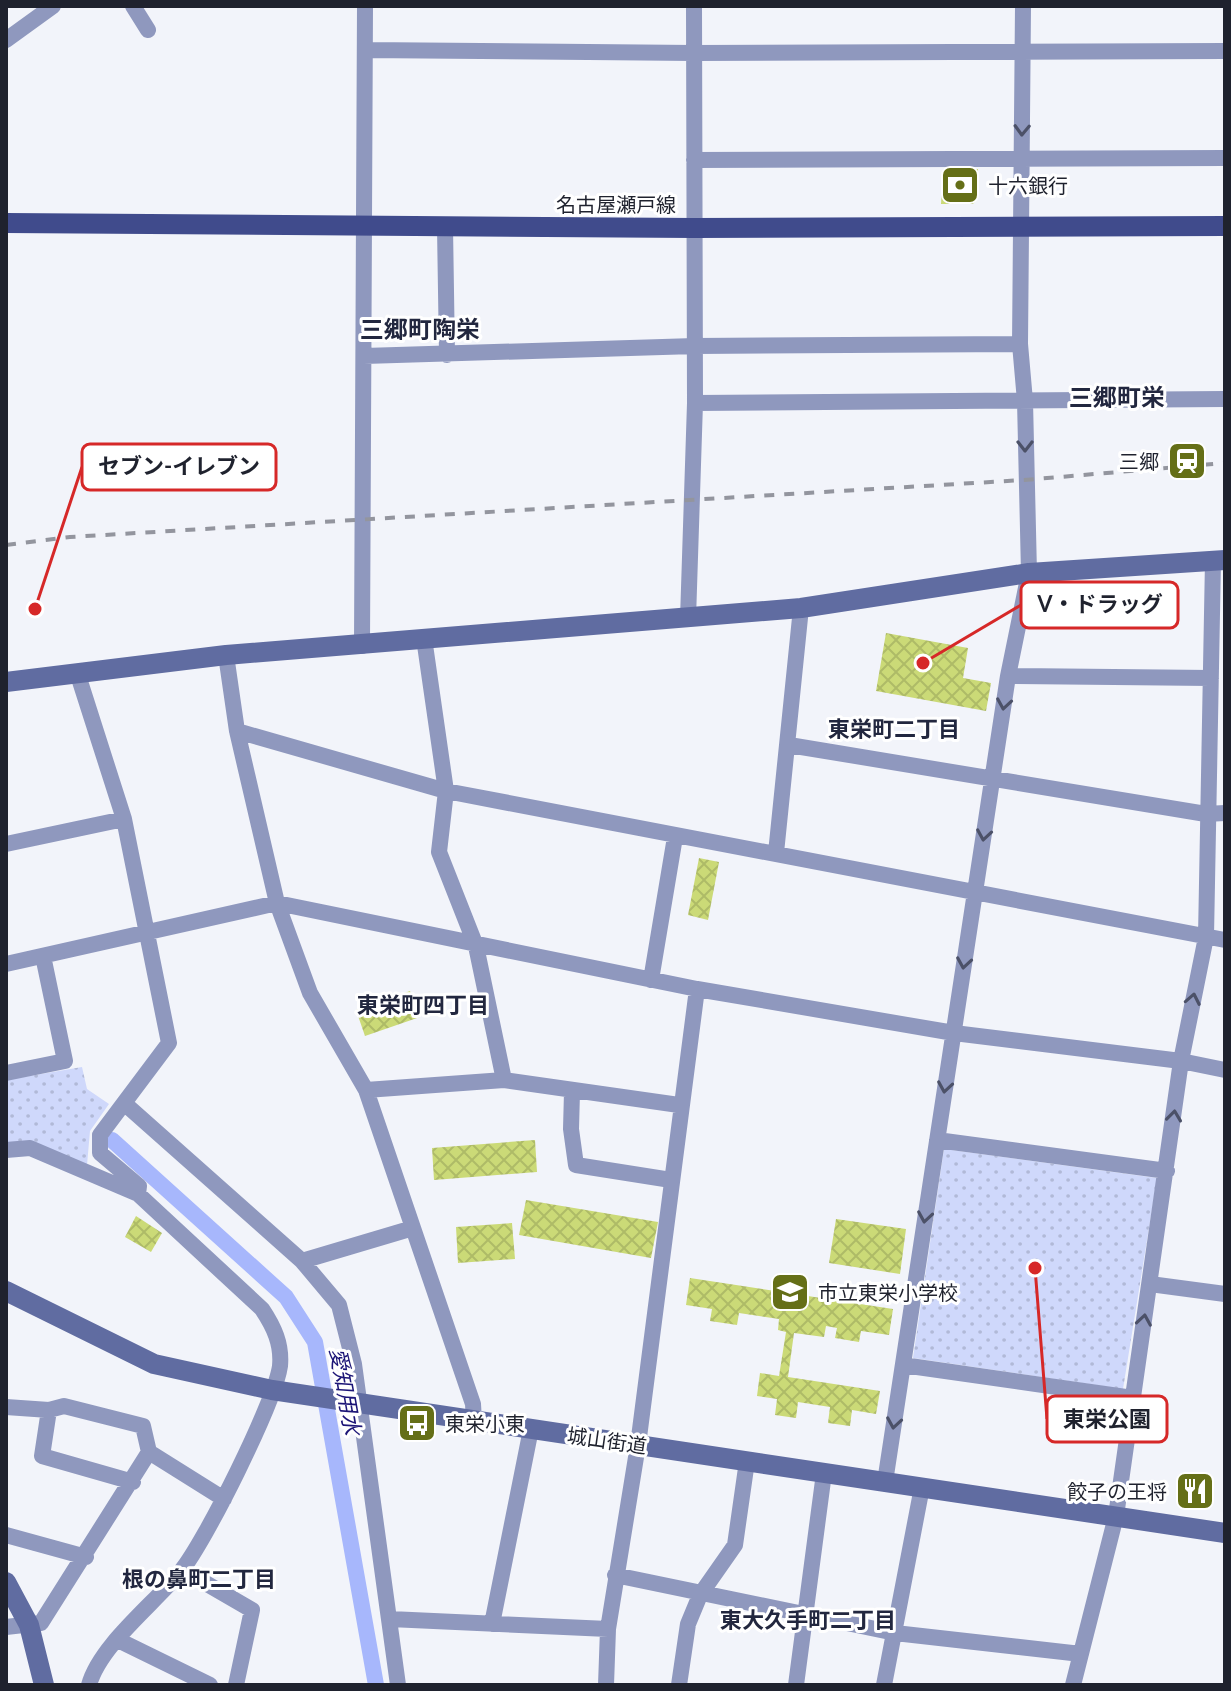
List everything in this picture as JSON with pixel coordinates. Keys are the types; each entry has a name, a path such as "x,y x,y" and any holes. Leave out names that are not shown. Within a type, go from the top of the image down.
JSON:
{"main road":[{"name":"名古屋瀬戸線","path":"6,223 1022,229 1225,226"}],"street":[{"path":"6,40 53,6"},
{"path":"133,6 148,30"},
{"path":"362,646 365,6"},
{"path":"688,619 695,403 694,6"},
{"path":"885,1482 1008,676 1029,573 1025,401 1020,344 1025,52 1023,6"},
{"path":"365,50 694,53 1225,51"},
{"path":"694,160 1225,158"},
{"path":"445,227 447,355"},
{"path":"364,356 695,346 1020,344"},
{"path":"695,403 1225,399"},
{"path":"6,682 226,655 801,608 1029,573 1219,560 1206,814 1206,937 1181,1061 1116,1516 1073,1685"},
{"path":"776,853 801,608"},
{"path":"424,638 446,791 439,852 476,946 504,1080"},
{"path":"226,655 237,731 277,903 310,993 366,1090 473,1404 474,1421"},
{"path":"77,672 124,819 169,1043 100,1135 100,1153 139,1186 138,1194"},
{"path":"1008,676 1211,678"},
{"path":"237,731 446,791 1225,940"},
{"path":"789,745 1206,814 1225,813"},
{"path":"6,844 124,819"},
{"path":"651,980 675,837"},
{"path":"6,964 277,903 697,989 954,1033 1181,1061 1225,1070"},
{"path":"6,1073 65,1061 43,956"},
{"path":"606,1685 608,1629 615,1575 638,1445 679,1105 697,989"},
{"path":"366,1090 504,1080 679,1105"},
{"path":"572,1092 571,1129 576,1165 671,1180"},
{"path":"124,1103 302,1261 339,1305 398,1685"},
{"path":"937,1140 1167,1171"},
{"path":"6,1150 30,1148 138,1194 262,1309 274,1327 280,1349 279,1369 272,1390 224,1499 183,1570 118,1640 92,1674 89,1685"},
{"path":"302,1261 413,1228"},
{"path":"1150,1284 1225,1294"},
{"name":"城山街道","path":"6,1291 154,1364 272,1390 1225,1533"},
{"path":"903,1365 1133,1398"},
{"path":"6,1407 49,1410 64,1406 143,1426 149,1452 86,1557 41,1623 6,1627"},
{"path":"49,1410 42,1456 133,1482"},
{"path":"492,1624 531,1429"},
{"path":"149,1452 224,1499"},
{"path":"679,1685 688,1624 700,1595 735,1545 747,1461"},
{"path":"796,1685 824,1473"},
{"path":"884,1685 922,1487"},
{"path":"6,1535 86,1557"},
{"path":"183,1570 252,1610 236,1685"},
{"path":"615,1575 895,1633 1081,1654"},
{"path":"6,1582 29,1625 44,1685"},
{"path":"390,1619 608,1629"},
{"path":"118,1640 177,1678 210,1685"}],"shaded area":[{"path":"82,1067 87,1089 109,1104 90,1131 87,1165 6,1145 6,1080"},
{"path":"944,1149 1157,1178 1123,1389 913,1358"}],"building":[{"name":"十六銀行","path":"978,169 977,199 973,204 941,204 943,170"},
{"path":"886,633 968,648 963,678 991,683 986,711 876,691"},
{"path":"699,858 719,862 708,920 688,915"},
{"path":"410,991 420,1017 365,1036 356,1010"},
{"path":"535,1140 537,1172 434,1180 432,1148"},
{"path":"526,1200 658,1222 651,1258 519,1235"},
{"path":"136,1216 162,1233 151,1252 125,1237"},
{"path":"836,1219 906,1229 900,1274 829,1263"},
{"path":"512,1223 515,1259 458,1263 456,1227"},
{"path":"690,1278 893,1309 889,1335 861,1331 859,1342 835,1338 837,1328 826,1326 824,1337 794,1333 788,1377 880,1391 876,1414 852,1410 850,1426 828,1423 830,1407 798,1402 796,1418 775,1415 777,1399 757,1396 760,1373 779,1376 786,1332 778,1330 779,1319 739,1313 737,1325 710,1321 712,1309 686,1305"}],"waterway":[{"name":"愛知用水","path":"112,1140 286,1297 315,1342 376,1685"}],"railway":[{"path":"6,545 70,537 1024,480 1225,463"}],"place":[{"name":"十六銀行","path":"960,185"},
{"name":"三郷","path":"1187,461"},
{"name":"セブン-イレブン","path":"35,609"},
{"name":"V・ドラッグ","path":"923,663"},
{"name":"東栄公園","path":"1035,1268"},
{"name":"市立東栄小学校","path":"790,1292"},
{"name":"東栄小東","path":"417,1423"},
{"name":"餃子の王将","path":"1195,1491"}],"district":[{"name":"三郷町陶栄","path":"420,328"},
{"name":"三郷町栄","path":"1117,396"},
{"name":"東栄町二丁目","path":"894,728"},
{"name":"東栄町四丁目","path":"423,1004"},
{"name":"根の鼻町二丁目","path":"199,1578"},
{"name":"東大久手町二丁目","path":"808,1619"}]}
